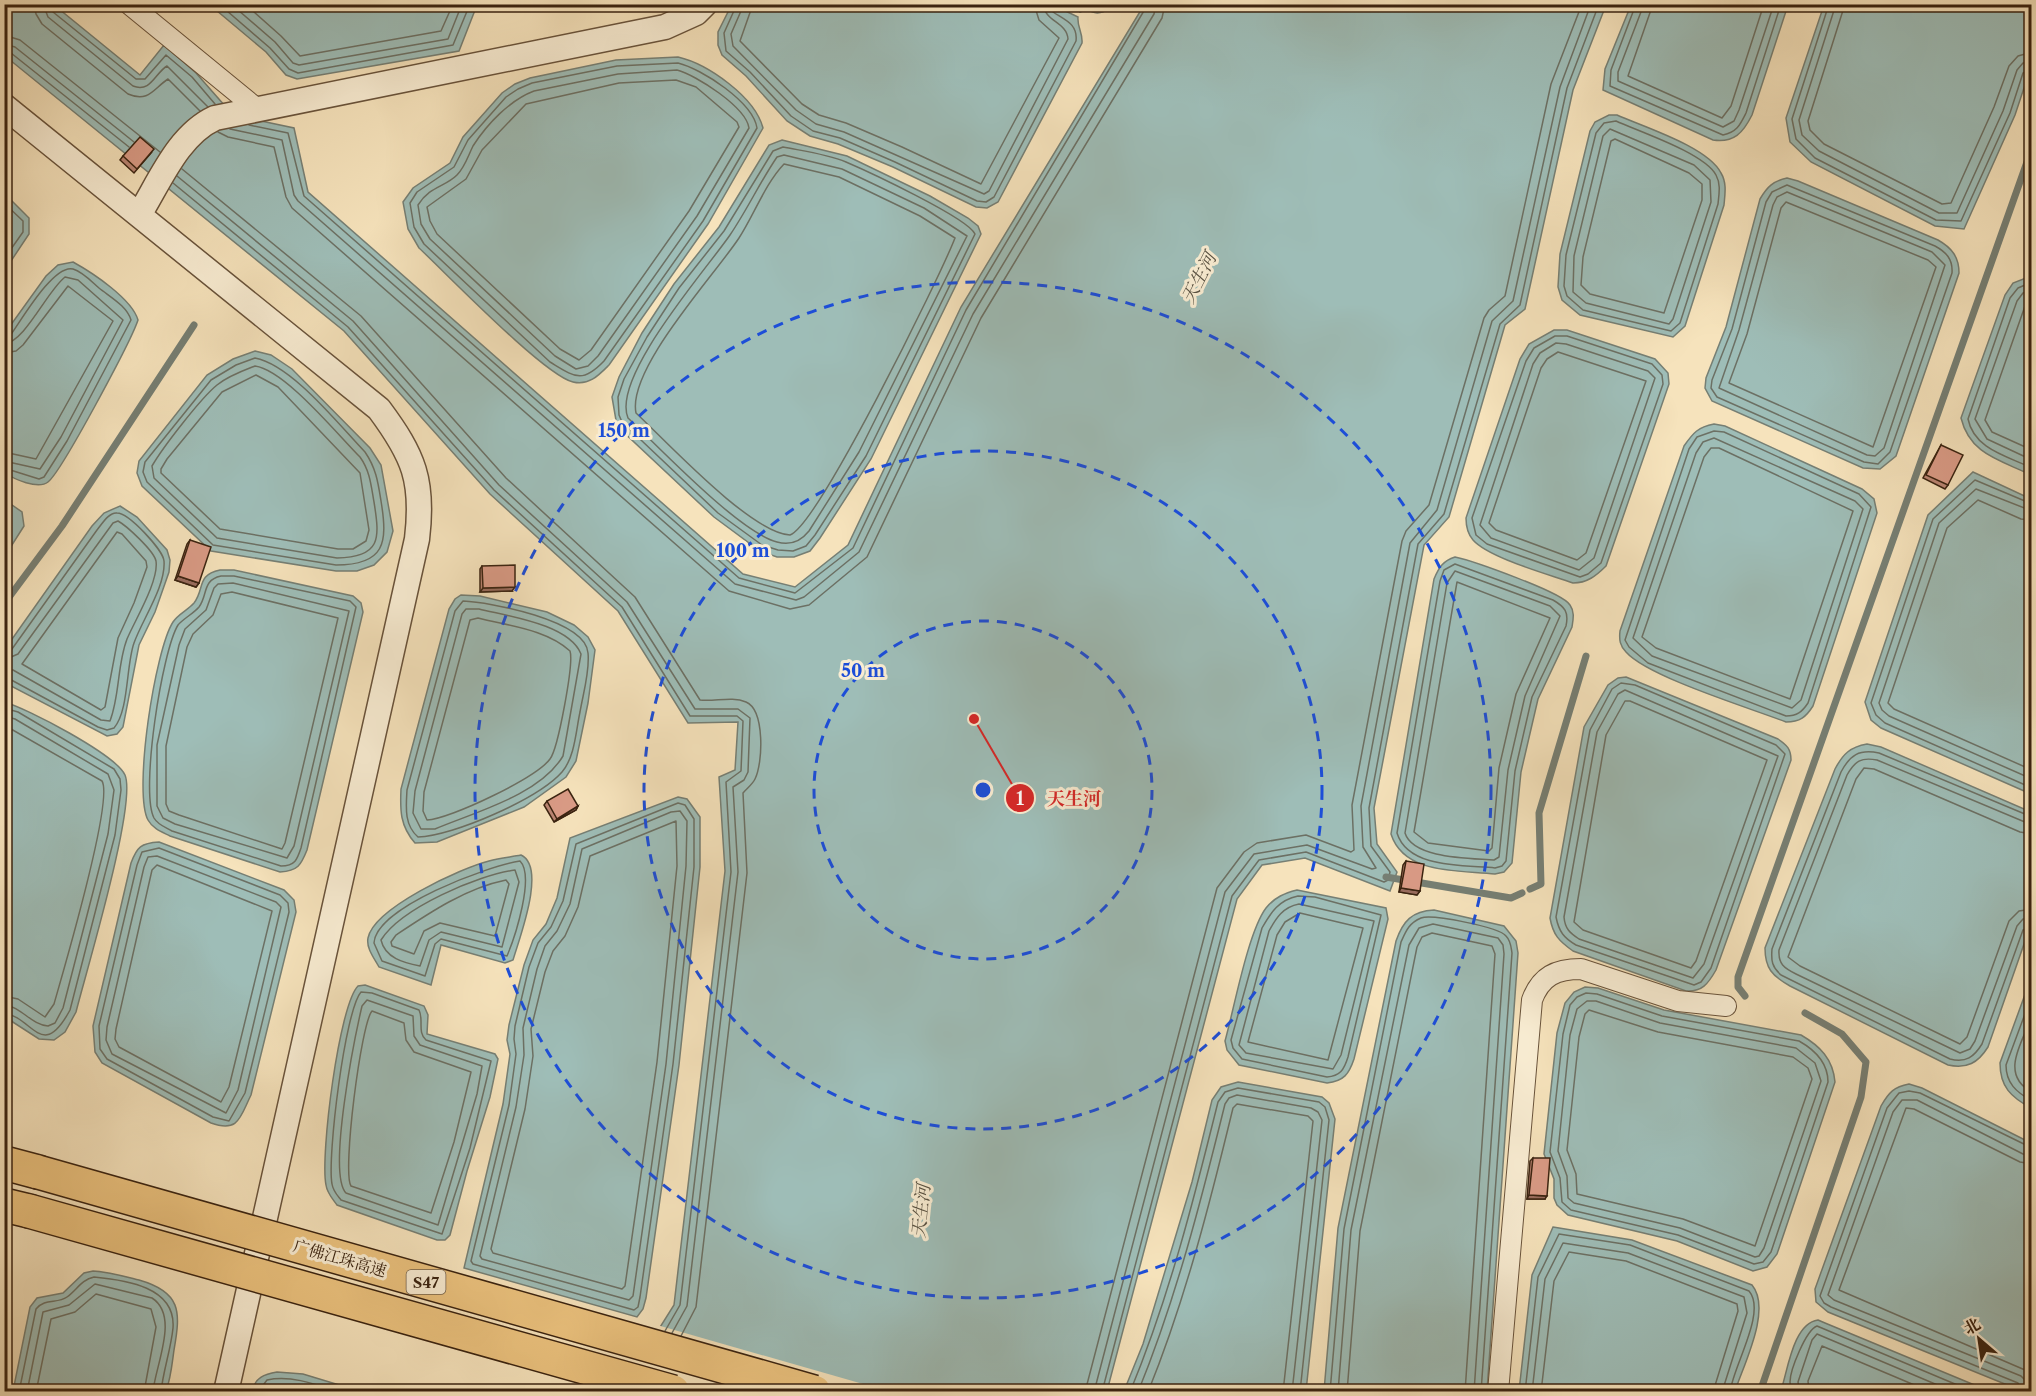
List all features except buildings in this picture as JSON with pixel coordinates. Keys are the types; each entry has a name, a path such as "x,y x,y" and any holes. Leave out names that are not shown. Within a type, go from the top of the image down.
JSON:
{"highway":[{"name":"广佛江珠高速","path":"4,1163 814,1392"},
{"name":"S47","path":"17,1208 673,1392"}],"street":[{"path":"129,4 256,108"},
{"path":"139,215 189,135 201,124 215,118 665,27 696,14 705,4"},
{"path":"4,106 379,409 400,437 415,469 421,504 417,539 226,1392"},
{"path":"1497,1392 1531,1012 1538,985 1551,974 1566,969 1581,969 1678,1001 1726,1006"}],"water":[{"path":"732,4 1053,5 1078,17 1082,43 998,202 987,208 976,207 893,167 838,144 810,136 787,121 746,76 722,55 718,45 718,32"},
{"path":"1112,4 1100,13 1087,9 1080,12 1078,10 1082,6 1079,5"},
{"path":"4,5 54,5 140,75 164,45 196,73 233,115 294,128 308,192 743,574 795,587 848,545 961,307 1144,5 1606,5 1573,90 1525,309 1505,325 1449,517 1424,545 1374,808 1377,844 1397,872 1390,891 1305,858 1262,865 1237,899 1107,1391 620,1391 674,1305 725,871 719,777 735,770 738,722 688,723 618,611 490,494 344,331 5,56"},
{"path":"210,5 477,5 459,51 297,79 286,75 266,52"},
{"path":"1631,5 1788,5 1752,115 1741,132 1727,140 1713,140 1603,90 1605,69"},
{"path":"1824,5 2031,5 2031,67 2015,115 1964,229 1935,226 1811,162 1790,142 1786,118"},
{"path":"678,57 703,67 729,84 751,105 763,128 708,224 609,365 589,381 573,382 541,362 519,343 419,248 408,229 403,202 413,188 450,163 463,137 502,93 515,84 530,78 616,60"},
{"path":"1609,115 1617,115 1690,146 1714,164 1724,181 1724,205 1685,326 1673,337 1580,315 1562,300 1558,287 1560,254 1590,131 1595,122"},
{"path":"782,140 847,156 930,196 968,218 978,226 981,234 871,459 810,551 794,557 777,557 760,551 714,517 617,426 612,397 619,377 642,333 674,284 719,227 769,145"},
{"path":"1787,178 1938,240 1951,250 1958,262 1959,273 1896,456 1880,469 1863,468 1712,401 1705,388 1706,378 1726,327 1760,199 1771,185"},
{"path":"5,194 29,218 29,234 5,270"},
{"path":"73,262 120,295 138,320 96,405 56,473 44,484 32,484 5,473 5,333 46,276 58,265"},
{"path":"2032,276 2031,475 1988,455 1979,448 1965,430 1961,418 2005,295 2013,283"},
{"path":"1554,330 1567,330 1655,359 1668,373 1669,384 1606,566 1591,578 1578,583 1535,570 1492,553 1473,540 1466,524 1466,518 1520,359 1529,344"},
{"path":"255,351 271,355 292,369 370,448 381,465 393,531 387,552 374,565 357,571 336,571 211,551 142,486 137,473 139,461 207,375 233,359"},
{"path":"1714,424 1725,426 1862,489 1874,499 1877,513 1813,706 1799,720 1786,722 1655,672 1638,662 1626,652 1620,643 1620,631 1684,446 1696,431"},
{"path":"1973,472 2031,499 2031,794 1881,728 1871,720 1865,702 1928,515"},
{"path":"5,500 22,512 24,526 5,556"},
{"path":"120,506 137,517 167,550 170,560 169,572 155,612 139,645 123,727 117,734 107,736 9,685 5,680 5,649 92,526 104,513"},
{"path":"1455,557 1535,585 1564,599 1572,608 1573,613 1572,627 1538,699 1521,772 1512,863 1504,872 1495,874 1434,868 1420,864 1398,847 1391,834 1434,579 1442,565"},
{"path":"220,570 234,570 353,596 361,603 363,612 307,850 303,860 291,870 280,872 170,836 150,823 144,805 143,781 148,721 159,661 166,637 175,619 194,603 207,575"},
{"path":"461,595 480,596 547,612 574,625 588,637 595,650 588,703 576,761 566,777 524,807 437,842 415,843 406,830 402,818 401,789 449,609 455,599"},
{"path":"1626,677 1778,739 1786,745 1790,753 1791,760 1716,970 1707,983 1696,990 1686,991 1573,951 1557,937 1551,924 1550,918 1584,727 1608,685 1618,678"},
{"path":"4,702 50,722 89,745 118,766 125,775 127,792 124,819 99,927 76,1012 65,1032 54,1040 39,1039 5,1017"},
{"path":"1867,744 1881,747 2031,812 2031,924 1988,1047 1971,1064 1948,1065 1790,986 1774,975 1766,961 1765,948 1835,769 1848,752"},
{"path":"678,797 687,799 700,817 700,867 679,1065 646,1298 643,1309 637,1317 464,1268 503,1104 510,1054 507,1040 509,1025 524,965 533,940 546,924 557,898 570,838"},
{"path":"159,842 284,890 294,900 296,912 251,1095 241,1116 228,1126 211,1123 102,1063 95,1052 93,1026 131,863 140,847 148,843"},
{"path":"521,855 528,862 532,874 531,888 525,921 513,960 505,963 441,945 431,985 379,967 369,949 368,938 374,926 386,914 420,891 459,872 489,861"},
{"path":"1297,890 1386,908 1388,919 1354,1059 1345,1076 1338,1081 1327,1083 1239,1065 1227,1050 1225,1041 1247,952 1259,919 1273,901"},
{"path":"1434,910 1504,926 1516,941 1518,953 1487,1391 1324,1391 1338,1228 1396,941 1409,918 1420,912"},
{"path":"2031,978 2031,1108 2008,1090 2002,1079 2000,1063"},
{"path":"365,985 424,1006 428,1015 427,1034 495,1054 498,1059 490,1097 450,1235 445,1240 437,1240 337,1205 327,1188 325,1169 328,1114 338,1050 351,999 358,986"},
{"path":"1585,987 1598,988 1664,1010 1801,1035 1820,1049 1832,1066 1835,1082 1777,1254 1767,1267 1753,1271 1677,1241 1568,1215 1557,1205 1554,1198 1554,1179 1544,1154 1557,1033 1565,1003 1574,992"},
{"path":"1238,1082 1322,1097 1329,1103 1335,1119 1306,1391 1124,1391 1143,1344 1192,1182 1212,1100 1221,1087"},
{"path":"1909,1084 1922,1088 2031,1143 2031,1391 2022,1391 1828,1312 1816,1302 1815,1289 1881,1106 1892,1091"},
{"path":"1553,1227 1632,1240 1752,1285 1757,1295 1758,1322 1750,1352 1735,1391 1519,1391 1532,1275"},
{"path":"93,1271 110,1273 153,1285 170,1297 175,1305 177,1324 166,1391 13,1391 30,1307 37,1298 63,1293 84,1273"},
{"path":"1818,1320 1989,1391 1792,1392 1782,1387 1793,1348 1803,1329"},
{"path":"277,1372 303,1374 359,1391 252,1391 255,1383 261,1377"}],"pier":[{"path":"657,1325 891,1392 617,1392"}],"waterway":[{"path":"1745,996 1738,987 1738,977 2032,148"},
{"path":"4,604 62,526 194,325"},
{"path":"1530,889 1541,884 1539,813 1586,656"},
{"path":"1386,877 1511,898 1522,893"},
{"path":"1760,1392 1861,1097 1866,1062 1842,1034 1805,1013"}],"place":[{"name":"天生河","path":"974,719"}]}
